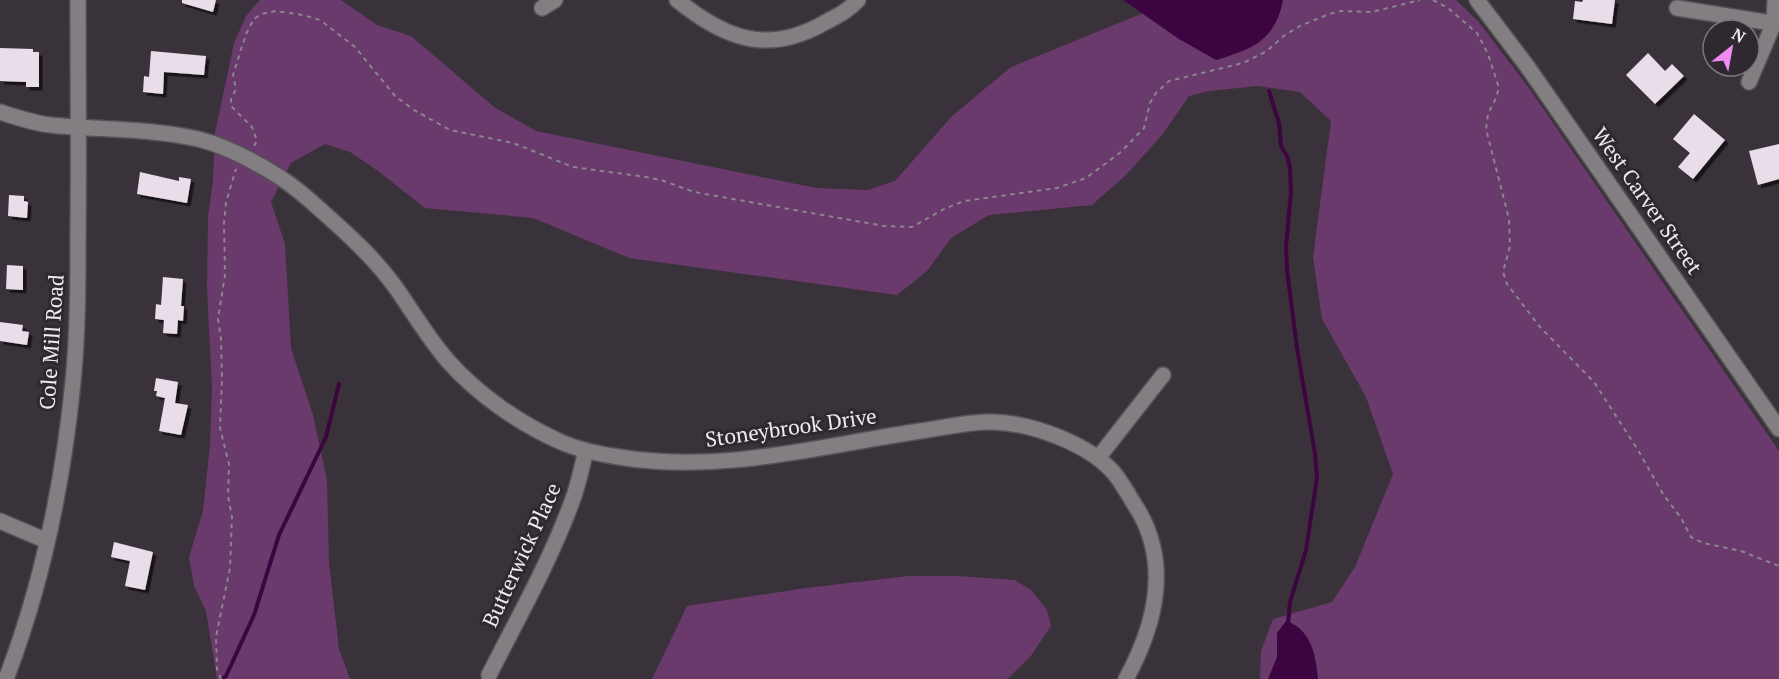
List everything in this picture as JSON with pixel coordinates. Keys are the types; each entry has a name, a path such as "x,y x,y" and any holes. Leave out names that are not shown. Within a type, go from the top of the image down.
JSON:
{"street":[{"name":"Cole Mill Road","path":"6,679 28,616 47,541 59,484 74,372 78,307 78,0"},
{"path":"677,0 721,28 740,36 766,41 780,40 810,30 836,18 858,0"},
{"name":"West Carver Street","path":"1477,0 1527,66 1779,429"},
{"path":"1749,82 1776,23 1775,0"},
{"path":"1677,8 1776,23"},
{"name":"Stoneybrook Drive","path":"0,112 28,121 79,128 124,130 194,138 260,165 296,188 368,254 395,286 433,342 464,377 497,404 540,431 562,443 586,451 632,459 676,463 718,462 773,456 880,437 993,422 1046,432 1074,444 1098,458 1113,472 1140,513 1151,537 1155,556 1156,585 1152,619 1144,644 1126,679"},
{"path":"1098,458 1163,375"},
{"name":"Butterwick Place","path":"489,675 567,513 586,451"},
{"path":"0,521 47,541"}],"path":[{"path":"221,679 217,669 216,637 230,568 231,526 228,496 229,464 220,428 222,379 218,319 225,275 224,223 226,202 237,168 257,141 252,127 231,106 231,99 236,89 233,75 246,34 254,20 261,14 276,11 320,20 355,47 395,96 414,110 450,130 513,143 573,167 646,177 694,192 884,226 912,227 964,201 1057,188 1086,178 1121,152 1144,128 1150,103 1156,93 1169,81 1243,63 1267,51 1285,35 1300,26 1329,14 1349,10 1372,12 1420,0"},
{"path":"1433,0 1448,8 1477,33 1488,54 1499,88 1488,114 1486,129 1509,219 1510,246 1503,272 1507,284 1540,327 1594,382 1691,537 1702,543 1741,551 1779,566"}],"shaded area":[{"path":"260,0 341,0 377,25 411,36 494,107 536,131 816,188 868,190 895,181 952,116 1011,67 1175,0 1456,0 1478,21 1529,88 1779,451 1779,679 1260,679 1261,651 1273,619 1332,602 1355,567 1393,474 1366,397 1322,319 1313,257 1331,121 1300,92 1258,86 1209,91 1189,96 1162,135 1126,175 1092,205 989,215 951,238 927,271 897,295 629,258 533,218 425,208 350,152 325,144 291,163 271,202 285,244 291,348 313,415 327,480 329,563 339,649 350,679 217,679 206,611 194,586 189,557 203,511 210,445 212,387 207,288 208,216 213,180 215,133 234,43 246,16"},
{"path":"1123,0 1283,0 1279,14 1268,34 1241,52 1216,60 1179,39"},
{"path":"908,576 959,576 1015,580 1031,590 1047,610 1051,626 1030,657 1007,679 652,679 687,606 806,588"},
{"path":"1286,621 1301,630 1311,644 1318,679 1268,679 1277,657 1277,633"}],"building":[{"path":"182,0 216,0 213,12 182,3"},
{"path":"1583,0 1615,0 1612,24 1573,19 1575,1 1582,2"},
{"path":"0,48 33,49 33,52 39,52 39,87 26,87 26,82 0,81"},
{"path":"151,51 206,56 204,75 164,72 163,94 143,92 144,76 149,77"},
{"path":"1648,53 1665,71 1672,64 1684,76 1655,104 1626,75"},
{"path":"1694,114 1725,140 1693,179 1678,167 1690,153 1673,139"},
{"path":"1779,144 1779,179 1758,185 1749,151"},
{"path":"140,172 179,181 179,177 191,179 187,203 137,194"},
{"path":"9,195 24,196 24,201 28,202 27,218 8,216"},
{"path":"7,265 23,266 23,290 6,289"},
{"path":"163,277 183,279 181,306 184,306 183,321 178,320 177,334 163,333 164,320 155,319 156,304 161,305"},
{"path":"0,322 23,325 22,331 29,332 27,345 0,341"},
{"path":"156,378 178,382 175,403 188,405 181,435 159,431 165,398 156,396 157,391 154,391"},
{"path":"114,542 153,552 145,590 125,586 130,561 111,557"}],"waterway":[{"path":"1269,91 1279,123 1281,146 1290,168 1287,270 1317,478 1306,550 1290,602 1288,624"},
{"path":"222,679 226,676 254,615 279,535 326,437 339,384"}]}
